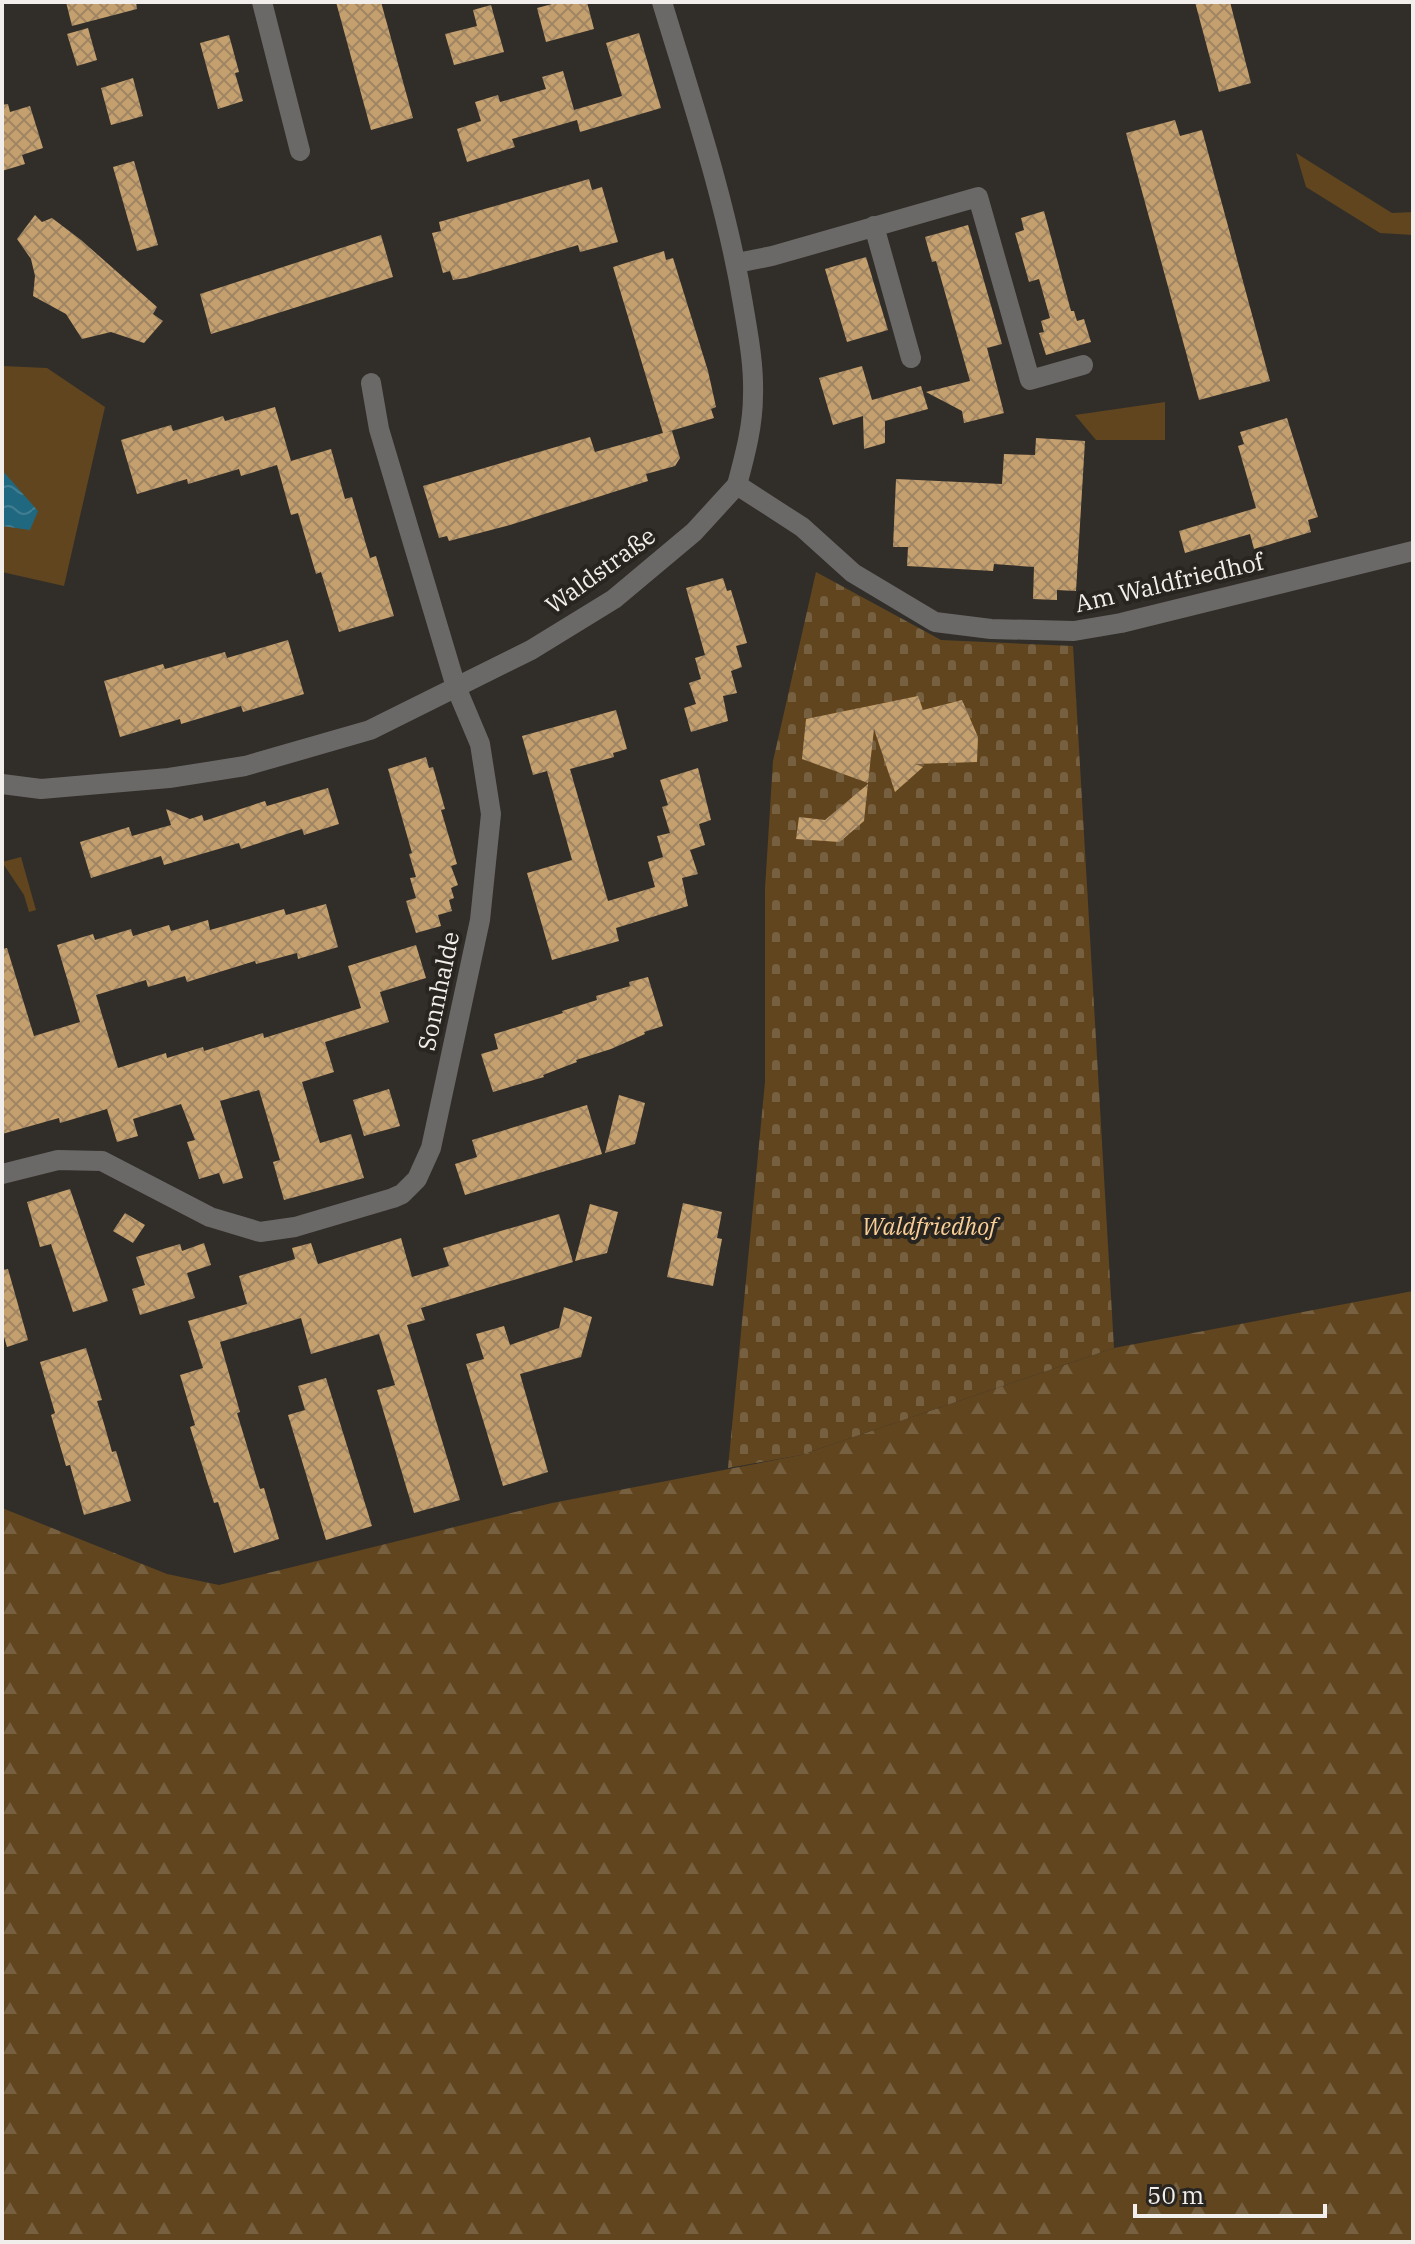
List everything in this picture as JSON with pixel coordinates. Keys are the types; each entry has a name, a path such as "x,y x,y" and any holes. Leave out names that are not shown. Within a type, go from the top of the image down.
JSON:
{"street":[{"path":"262,2 300,151"},
{"name":"Waldstraße","path":"2,784 41,789 71,788 169,778 245,766 370,730 531,650 624,591 694,532 737,485 750,439 752,354 737,263 662,2"},
{"path":"737,263 772,256 978,197 1030,380 1083,365"},
{"path":"874,226 911,358"},
{"name":"Sonnhalde","path":"2,1174 58,1160 102,1161 210,1217 260,1232 295,1227 367,1207 393,1198 417,1179 431,1148 466,989 485,884 491,814 480,744 456,687 379,429 371,383"},
{"name":"Am Waldfriedhof","path":"737,485 802,527 853,573 935,622 991,629 1074,631 1121,623 1413,551"}],"green space":[{"path":"1296,153 1392,213 1413,212 1413,235 1380,233 1306,187"},
{"path":"2,366 47,368 105,407 64,586 2,572"},
{"path":"1165,402 1165,440 1096,440 1075,415"},
{"name":"Waldfriedhof","path":"816,572 941,640 1073,646 1114,1348 801,1455 728,1468 765,1082 765,889 773,761"},
{"path":"21,857 36,910 29,912 24,895 2,862"},
{"path":"1413,1291 1413,2242 2,2242 2,1508 167,1574 219,1585 552,1503 801,1455 1114,1348"}],"water":[{"path":"2,470 38,511 30,530 2,526"}],"building":[{"path":"66,2 136,2 137,9 72,26"},
{"path":"336,2 381,2 413,118 371,130"},
{"path":"560,2 587,2 594,29 546,42 537,8"},
{"path":"1195,2 1230,2 1251,83 1219,92"},
{"path":"491,5 504,52 454,65 445,34 477,26 473,10"},
{"path":"88,28 97,60 77,66 67,34"},
{"path":"639,33 661,108 580,132 577,120 512,139 515,147 467,162 457,129 481,121 475,102 498,95 500,102 546,89 542,77 563,71 574,110 622,96 606,43"},
{"path":"229,35 243,101 218,109 200,43"},
{"path":"133,78 143,116 111,125 101,88"},
{"path":"8,104 10,112 30,106 43,148 22,155 25,164 2,171 2,105"},
{"path":"1175,120 1180,136 1202,130 1270,381 1199,400 1126,133"},
{"path":"134,161 158,245 137,251 113,167"},
{"path":"589,179 592,190 602,187 618,242 580,252 578,245 466,278 453,280 450,271 443,273 432,233 441,231 439,222"},
{"path":"1044,211 1071,311 1074,311 1077,321 1084,319 1091,342 1046,355 1039,333 1044,332 1041,321 1050,318 1039,279 1029,282 1015,233 1024,230 1021,218"},
{"path":"35,215 42,222 52,218 157,307 153,314 163,321 144,343 111,332 82,339 66,314 33,296 35,276 31,259 17,239"},
{"path":"968,225 1002,344 987,348 1004,413 964,423 962,411 926,392 970,381 936,261 932,262 925,237"},
{"path":"381,235 393,277 211,334 200,294"},
{"path":"664,251 666,260 673,258 708,371 716,407 711,409 714,418 664,433 672,431 680,458 675,466 646,474 648,481 510,525 449,541 447,536 439,538 423,486 590,437 595,452 663,433 613,267"},
{"path":"866,257 888,330 847,342 825,269"},
{"path":"862,366 872,400 921,386 928,409 885,421 885,443 864,449 863,416 833,425 819,378"},
{"path":"275,407 291,461 331,449 345,499 352,497 370,558 376,556 394,616 339,632 321,572 316,574 298,513 291,515 277,465 241,476 239,469 188,484 187,479 137,494 121,440 171,425 173,431 223,416 225,421"},
{"path":"1287,418 1318,517 1308,520 1311,532 1254,549 1250,534 1185,553 1179,531 1256,508 1238,446 1244,444 1240,432"},
{"path":"1036,438 1085,441 1076,591 1057,590 1057,600 1033,599 1034,567 994,564 993,571 907,566 908,547 893,547 896,479 1002,484 1004,454 1035,455"},
{"path":"723,578 727,591 731,590 747,643 736,646 742,667 731,671 737,693 723,696 728,721 691,732 684,708 696,704 689,683 701,679 695,658 705,655 686,588"},
{"path":"288,640 304,694 243,712 241,706 181,724 180,719 120,737 104,681 163,664 165,669 225,652 227,658"},
{"path":"918,696 923,710 962,700 978,737 977,762 915,764 923,767 895,792 874,729 868,783 802,759 806,719"},
{"path":"616,710 627,749 613,753 614,757 570,769 608,901 655,887 648,862 663,857 657,836 670,833 662,807 668,805 660,780 698,768 711,820 699,824 705,845 690,850 698,874 682,878 688,906 616,928 619,941 552,960 527,873 572,860 547,771 533,775 522,736"},
{"path":"426,757 429,768 433,767 445,809 441,810 457,864 451,866 458,885 451,888 454,898 449,900 452,911 438,915 441,926 416,933 406,901 416,898 410,878 416,877 409,854 412,853 388,769"},
{"path":"868,784 864,821 842,840 796,839 799,817 825,820"},
{"path":"328,788 339,824 304,835 302,829 241,849 239,843 164,865 161,856 91,878 80,842 129,827 132,836 171,825 166,809 190,819 202,815 204,821 265,801 267,806"},
{"path":"326,904 338,947 298,959 297,953 256,964 255,961 187,982 185,976 148,987 146,980 96,995 118,1068 166,1053 167,1058 203,1047 204,1051 263,1033 264,1038 361,1008 348,966 416,945 426,978 380,992 389,1022 325,1042 334,1072 302,1082 320,1143 351,1134 364,1178 284,1200 273,1162 280,1160 259,1090 220,1101 243,1178 223,1184 219,1173 199,1179 187,1142 195,1140 181,1104 133,1119 138,1136 117,1142 107,1109 60,1123 59,1118 2,1134 2,949 7,948 34,1036 80,1022 57,945 93,934 95,940 131,929 133,936 169,925 171,931 208,920 210,930 284,909 286,915"},
{"path":"648,977 663,1026 611,1049 576,1060 544,1077 493,1092 481,1054 498,1049 494,1034 563,1013 597,1000 596,996 630,986 629,982"},
{"path":"389,1089 400,1126 364,1136 353,1100"},
{"path":"619,1095 645,1103 635,1144 605,1153"},
{"path":"587,1105 602,1154 465,1195 455,1164 477,1157 472,1140"},
{"path":"70,1189 108,1301 73,1312 51,1244 40,1247 27,1202"},
{"path":"683,1203 722,1212 717,1238 722,1239 713,1286 667,1277"},
{"path":"590,1204 618,1212 607,1253 575,1261"},
{"path":"125,1213 145,1225 133,1243 113,1231"},
{"path":"559,1214 573,1262 421,1308 425,1320 407,1325 460,1500 414,1513 377,1390 395,1385 379,1334 311,1354 301,1318 220,1342 240,1412 237,1413 279,1539 234,1553 190,1427 195,1425 180,1375 203,1368 188,1321 247,1304 239,1276 295,1259 292,1248 311,1243 318,1264 401,1238 412,1277 449,1266 443,1248"},
{"path":"204,1243 211,1265 187,1273 195,1298 140,1315 132,1289 145,1285 136,1257 180,1244 182,1251"},
{"path":"8,1269 28,1340 7,1347 2,1330 2,1270"},
{"path":"564,1307 592,1317 581,1357 520,1374 548,1472 503,1486 466,1364 484,1359 476,1334 504,1326 510,1345 559,1328"},
{"path":"86,1348 102,1400 97,1401 112,1452 116,1451 131,1501 84,1515 51,1415 55,1413 40,1362"},
{"path":"326,1378 372,1526 326,1540 288,1415 305,1410 298,1386"}]}
